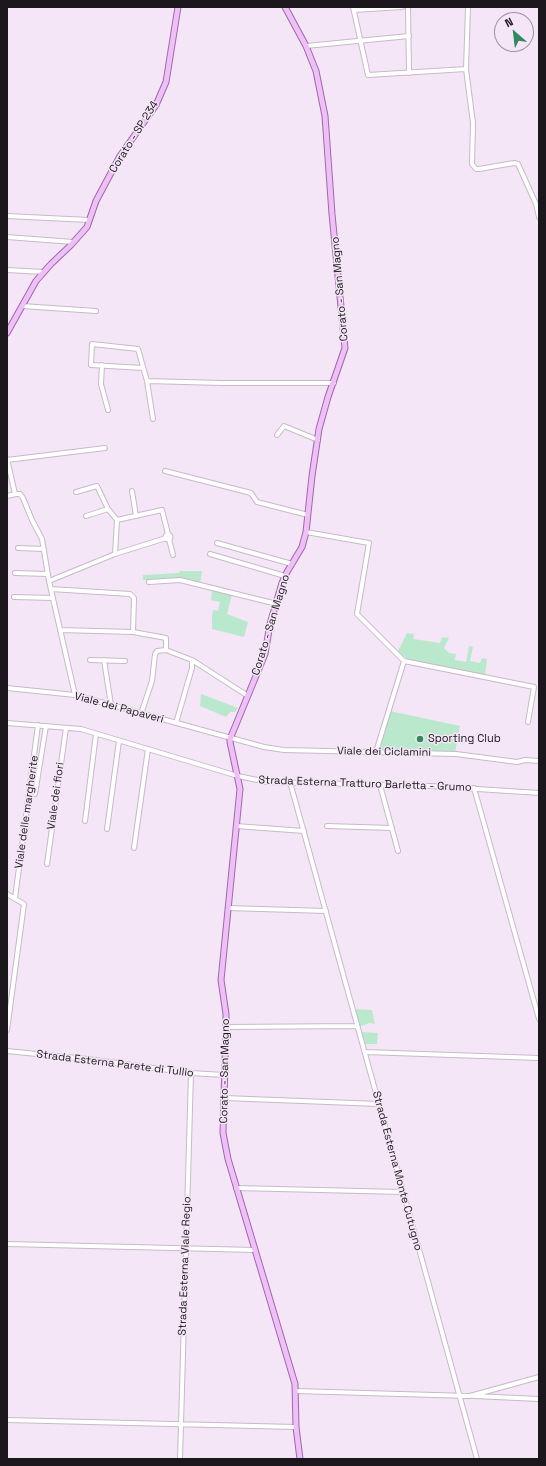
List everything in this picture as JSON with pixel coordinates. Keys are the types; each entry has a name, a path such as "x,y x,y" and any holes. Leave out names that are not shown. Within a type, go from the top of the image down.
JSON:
{"main road":[{"name":"Corato - SP 234","path":"7,333 36,281 87,227 96,201 120,156 156,105 166,82 178,7"},
{"name":"Corato - San Magno","path":"286,7 306,46 316,71 325,116 332,214 345,348 323,416 318,440 306,532 302,547 285,576 270,624 265,654 230,739 233,761 238,776 240,789 221,980 226,1014 223,1133 236,1188 295,1384 296,1427 300,1459"}],"street":[{"path":"402,7 353,9 368,75 466,69"},
{"path":"408,7 409,73"},
{"path":"468,7 466,69 473,123 472,164 479,170 514,163 518,164 534,200 539,217"},
{"path":"306,46 409,36"},
{"path":"7,216 89,220"},
{"path":"7,237 74,242"},
{"path":"7,270 44,272"},
{"path":"22,306 96,311"},
{"path":"144,368 91,365 92,344 138,349 144,368 147,381 153,419"},
{"path":"102,366 102,384 108,410"},
{"path":"147,381 334,383"},
{"path":"277,435 284,426 318,440"},
{"path":"75,696 40,534 20,494 9,494 7,459 105,448"},
{"path":"165,471 252,493 257,502 308,514"},
{"path":"76,492 97,486 108,509 117,520 115,554"},
{"path":"132,491 136,516"},
{"path":"86,516 108,509"},
{"path":"117,520 162,510 167,537 173,555"},
{"path":"306,532 369,543 357,614 404,661 534,687 528,722"},
{"path":"49,581 115,554 167,537"},
{"path":"217,543 292,564"},
{"path":"18,548 44,549"},
{"path":"210,554 285,576"},
{"path":"15,573 48,574"},
{"path":"149,582 180,580 277,604"},
{"path":"51,589 130,594 134,598 133,632"},
{"path":"14,597 53,598"},
{"path":"60,630 133,632 166,638 166,650"},
{"path":"141,714 152,681 155,654 157,651 166,650 192,660 248,696"},
{"path":"90,660 125,661"},
{"path":"104,660 111,706"},
{"path":"176,723 192,668 192,660"},
{"path":"376,752 404,661"},
{"name":"Viale dei Papaveri","path":"7,688 75,696 230,739"},
{"name":"Strada Esterna Tratturo Barletta - Grumo","path":"7,723 80,729 238,776 267,782 380,784 474,788 539,794"},
{"name":"Viale delle margherite","path":"15,898 38,725"},
{"path":"35,794 46,726"},
{"name":"Viale dei fiori","path":"47,864 66,728"},
{"path":"84,821 96,734"},
{"name":"Viale dei Ciclamini","path":"230,739 284,750 456,754 517,762 525,760 539,762"},
{"path":"107,829 119,741"},
{"path":"134,848 148,749"},
{"name":"Strada Esterna Monte Cutugno","path":"290,782 477,1459"},
{"path":"380,784 398,851"},
{"path":"474,788 539,1019"},
{"path":"236,826 304,831"},
{"path":"327,826 392,828"},
{"path":"7,894 24,904 7,1030"},
{"path":"228,908 326,911"},
{"path":"226,1027 357,1026"},
{"name":"Strada Esterna Parete di Tullio","path":"7,1051 87,1059 191,1073 224,1075"},
{"path":"365,1052 539,1058"},
{"name":"Strada Esterna Viale Regio","path":"180,1459 191,1073"},
{"path":"224,1098 379,1104"},
{"path":"236,1188 403,1192"},
{"path":"7,1244 255,1250"},
{"path":"470,1396 539,1376"},
{"path":"295,1391 539,1399"},
{"path":"7,1420 296,1427"}],"green space":[{"path":"180,571 202,571 200,584 180,580 143,580 143,575 179,573"},
{"path":"212,590 232,594 227,614 248,622 244,637 212,629 213,610 218,611 220,602 211,600"},
{"path":"407,633 414,634 413,639 440,643 442,637 449,638 444,648 449,653 456,654 455,660 466,662 469,646 473,647 470,661 480,663 482,658 487,659 485,675 407,659 398,651"},
{"path":"201,694 238,708 235,712 230,712 226,717 200,706"},
{"name":"Sporting Club","path":"390,711 460,726 455,753 378,751"},
{"path":"353,1009 372,1010 375,1024 369,1023 359,1027"},
{"path":"360,1032 378,1033 377,1044 363,1044"}],"place":[{"name":"Sporting Club","path":"420,739"}]}
